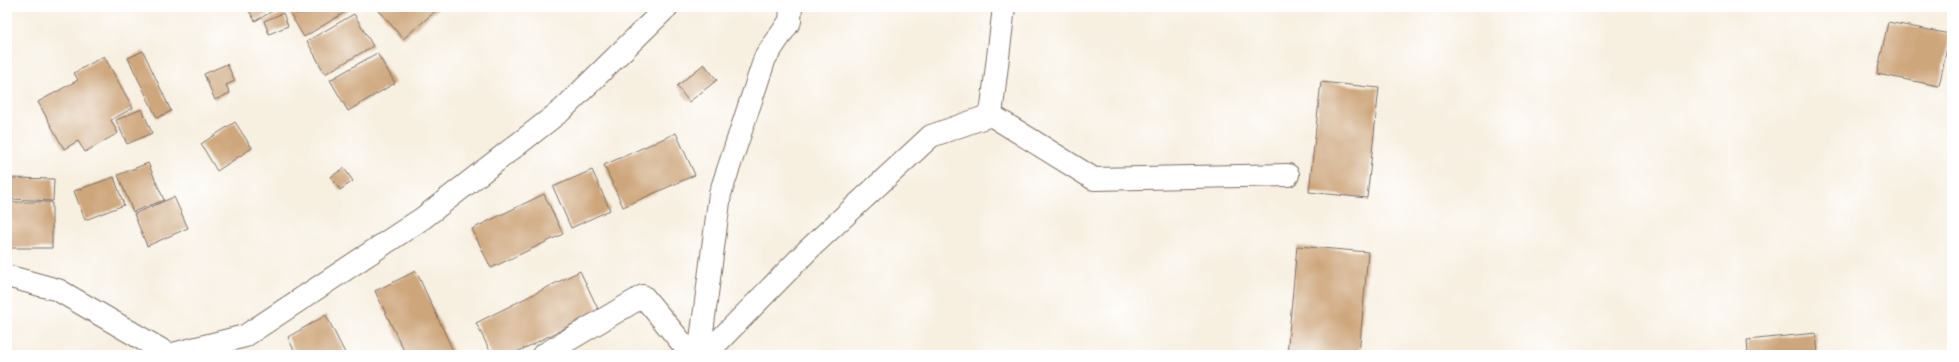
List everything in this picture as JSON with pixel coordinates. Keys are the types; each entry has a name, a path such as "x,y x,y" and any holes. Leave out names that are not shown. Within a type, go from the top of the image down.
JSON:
{"street":[{"path":"7,276 58,290 169,355 245,336 423,218 562,110 667,7"},
{"path":"699,355 720,194 765,58 790,20 791,7"},
{"path":"991,115 1004,7"},
{"path":"991,115 1094,179 1288,175"},
{"path":"705,355 809,249 931,136 991,115"},
{"path":"554,352 643,296 692,355"}],"building":[{"path":"247,7 280,7 255,21"},
{"path":"286,7 351,7 352,8 304,37"},
{"path":"376,7 436,7 438,9 403,39"},
{"path":"283,13 288,26 269,34 264,21"},
{"path":"354,14 373,46 325,74 307,41"},
{"path":"1888,22 1950,34 1939,86 1877,74"},
{"path":"143,51 171,111 157,118 128,58"},
{"path":"377,53 395,83 348,111 330,80"},
{"path":"104,56 133,108 111,120 118,133 85,152 78,141 64,149 38,102 78,80 74,73"},
{"path":"227,64 235,81 226,85 230,93 215,100 204,74"},
{"path":"704,64 717,80 689,102 677,86"},
{"path":"1321,82 1379,88 1367,198 1309,192"},
{"path":"142,109 152,133 127,144 116,120"},
{"path":"235,122 252,148 217,171 201,144"},
{"path":"676,133 695,175 623,207 604,165"},
{"path":"148,163 164,200 133,212 118,175"},
{"path":"344,168 353,181 340,190 331,177"},
{"path":"592,170 610,210 571,228 553,187"},
{"path":"114,177 124,205 85,220 74,191"},
{"path":"12,178 54,179 53,201 11,199"},
{"path":"544,194 563,234 491,268 472,229"},
{"path":"174,197 188,228 147,246 134,214"},
{"path":"7,202 52,202 52,248 7,248"},
{"path":"1297,246 1368,252 1359,355 1287,355"},
{"path":"416,271 455,355 406,355 375,291"},
{"path":"580,271 599,311 511,355 492,355 476,323"},
{"path":"326,315 346,355 296,355 288,337"},
{"path":"1816,333 1818,355 1748,355 1747,340"}]}
